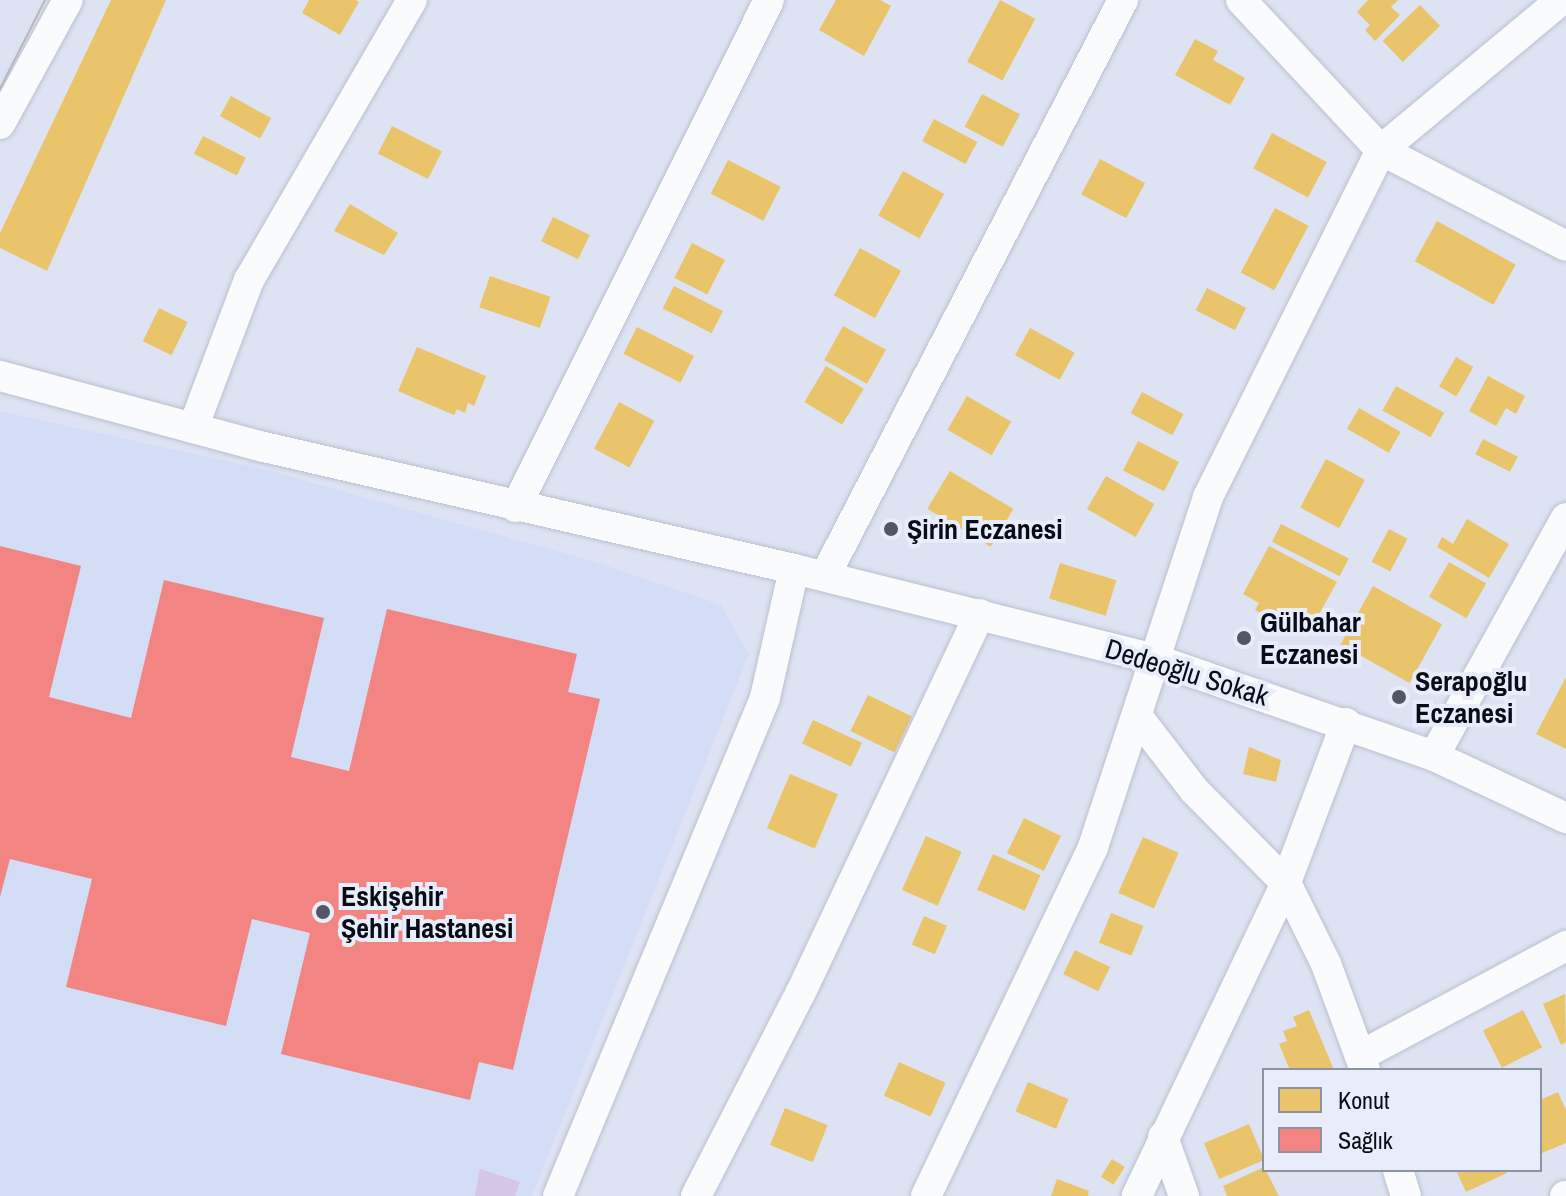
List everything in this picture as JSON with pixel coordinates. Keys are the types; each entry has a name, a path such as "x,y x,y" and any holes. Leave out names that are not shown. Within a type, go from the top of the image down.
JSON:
{"street":[{"path":"0,124 68,0"},
{"path":"193,428 249,280 412,0"},
{"path":"516,507 769,0"},
{"path":"825,576 1123,0"},
{"path":"1241,0 1381,150 1566,246"},
{"path":"926,1196 1093,847 1208,497 1381,150 1561,0"},
{"name":"Dedeoğlu Sokak","path":"0,376 193,428 516,507 825,576 1154,659 1434,756 1566,818"},
{"path":"1434,756 1566,518"},
{"path":"558,1196 765,698 794,569"},
{"path":"696,1196 801,992 980,614"},
{"path":"1137,716 1194,790 1286,883 1326,964 1363,1063 1566,946"},
{"path":"1137,1196 1286,883 1346,723"},
{"path":"1163,1137 1184,1196"},
{"path":"1399,1172 1406,1196"}],"shaded area":[{"name":"Eskişehir Şehir Hastanesi","path":"0,411 267,470 596,562 721,605 749,654 532,1196 0,1196"},
{"path":"480,1169 520,1182 515,1196 475,1196"}],"building: Konut":[{"path":"111,0 166,0 47,271 0,248 0,233"},
{"path":"309,0 359,2 340,35 302,13"},
{"path":"836,0 880,0 891,6 864,56 819,30"},
{"path":"1000,0 1035,19 1002,81 967,62"},
{"path":"1368,0 1398,0 1391,7 1400,15 1375,41 1365,30 1370,25 1357,12"},
{"path":"1420,5 1440,26 1403,62 1383,41"},
{"path":"1195,39 1218,51 1213,60 1245,78 1230,105 1175,75"},
{"path":"982,94 1020,114 1003,147 965,127"},
{"path":"231,96 271,118 260,138 220,116"},
{"path":"934,119 977,142 966,164 922,141"},
{"path":"392,126 442,151 428,179 378,154"},
{"path":"1272,133 1327,162 1308,197 1253,168"},
{"path":"203,136 246,158 237,176 194,154"},
{"path":"1100,159 1145,183 1126,218 1081,194"},
{"path":"728,160 781,187 763,221 711,194"},
{"path":"903,171 944,194 919,238 878,216"},
{"path":"350,204 398,233 384,255 334,231"},
{"path":"1275,208 1309,226 1274,290 1241,272"},
{"path":"553,217 590,235 578,259 541,241"},
{"path":"1437,221 1516,265 1493,305 1415,261"},
{"path":"692,243 725,260 707,295 674,278"},
{"path":"860,248 901,271 875,318 834,295"},
{"path":"490,276 551,297 540,328 479,307"},
{"path":"674,286 723,311 712,333 663,308"},
{"path":"1207,288 1246,308 1235,330 1196,310"},
{"path":"159,308 188,322 172,355 143,341"},
{"path":"843,326 886,350 867,384 824,360"},
{"path":"637,327 694,356 680,383 623,354"},
{"path":"1030,328 1075,353 1060,380 1015,355"},
{"path":"417,347 486,376 474,406 468,403 465,413 457,409 454,415 398,391"},
{"path":"1456,357 1473,367 1456,396 1439,386"},
{"path":"826,366 864,389 842,425 804,402"},
{"path":"1488,376 1525,396 1516,414 1506,408 1496,426 1469,411"},
{"path":"1396,386 1444,413 1431,437 1382,410"},
{"path":"1142,392 1183,414 1172,435 1131,413"},
{"path":"967,396 1011,422 992,455 948,430"},
{"path":"619,402 654,421 629,468 594,449"},
{"path":"1359,408 1401,432 1389,453 1347,429"},
{"path":"1483,439 1518,457 1510,472 1475,454"},
{"path":"1138,441 1179,462 1164,491 1123,470"},
{"path":"1326,459 1365,480 1339,528 1300,508"},
{"path":"950,471 1013,509 991,547 927,509"},
{"path":"1106,476 1154,504 1135,537 1087,509"},
{"path":"1467,519 1509,544 1489,578 1437,547 1442,537 1453,544"},
{"path":"1281,524 1349,559 1340,576 1272,542"},
{"path":"1389,529 1408,539 1390,572 1372,562"},
{"path":"1269,546 1337,582 1309,632 1294,624 1291,629 1255,610 1259,603 1243,594"},
{"path":"1449,562 1486,584 1466,618 1429,597"},
{"path":"1060,563 1116,580 1106,616 1049,598"},
{"path":"1373,586 1442,624 1410,683 1341,645"},
{"path":"1566,677 1566,749 1536,734"},
{"path":"868,695 912,716 895,752 850,731"},
{"path":"813,720 862,743 851,766 802,744"},
{"path":"1249,747 1281,760 1276,782 1243,774"},
{"path":"790,774 838,794 815,849 767,828"},
{"path":"1024,818 1061,836 1044,871 1007,853"},
{"path":"926,836 962,852 938,906 902,890"},
{"path":"1143,837 1179,853 1154,909 1118,893"},
{"path":"993,854 1041,875 1025,911 977,890"},
{"path":"1111,913 1143,926 1131,956 1099,943"},
{"path":"924,916 947,926 935,954 912,945"},
{"path":"1075,950 1110,967 1098,991 1063,974"},
{"path":"1565,994 1566,1042 1561,1045 1543,1004"},
{"path":"1309,1010 1333,1068 1289,1068 1279,1044 1287,1041 1283,1031 1297,1026 1293,1017"},
{"path":"1523,1010 1542,1047 1502,1068 1483,1030"},
{"path":"899,1062 946,1083 931,1117 884,1096"},
{"path":"1028,1082 1069,1099 1056,1129 1015,1111"},
{"path":"1558,1092 1566,1110 1566,1143 1542,1153 1542,1099"},
{"path":"785,1108 828,1125 813,1162 770,1145"},
{"path":"1249,1124 1262,1161 1219,1179 1204,1143"},
{"path":"1112,1159 1125,1167 1114,1185 1101,1177"},
{"path":"1262,1168 1279,1196 1227,1196 1223,1186"},
{"path":"1457,1172 1507,1172 1507,1173 1466,1192"},
{"path":"1057,1179 1089,1191 1088,1196 1051,1196"}],"building: Sağlık":[{"path":"0,546 81,566 49,697 131,718 164,580 324,618 291,757 349,771 387,609 577,654 568,692 600,699 513,1070 479,1062 470,1100 281,1054 310,933 252,919 226,1026 66,987 92,879 10,859 0,897"}],"tram line":[{"path":"0,89 45,0"}],"place":[{"name":"Şirin Eczanesi","path":"891,529"},
{"name":"Gülbahar Eczanesi","path":"1244,638"},
{"name":"Serapoğlu Eczanesi","path":"1399,697"},
{"name":"Eskişehir Şehir Hastanesi","path":"323,912"}]}
